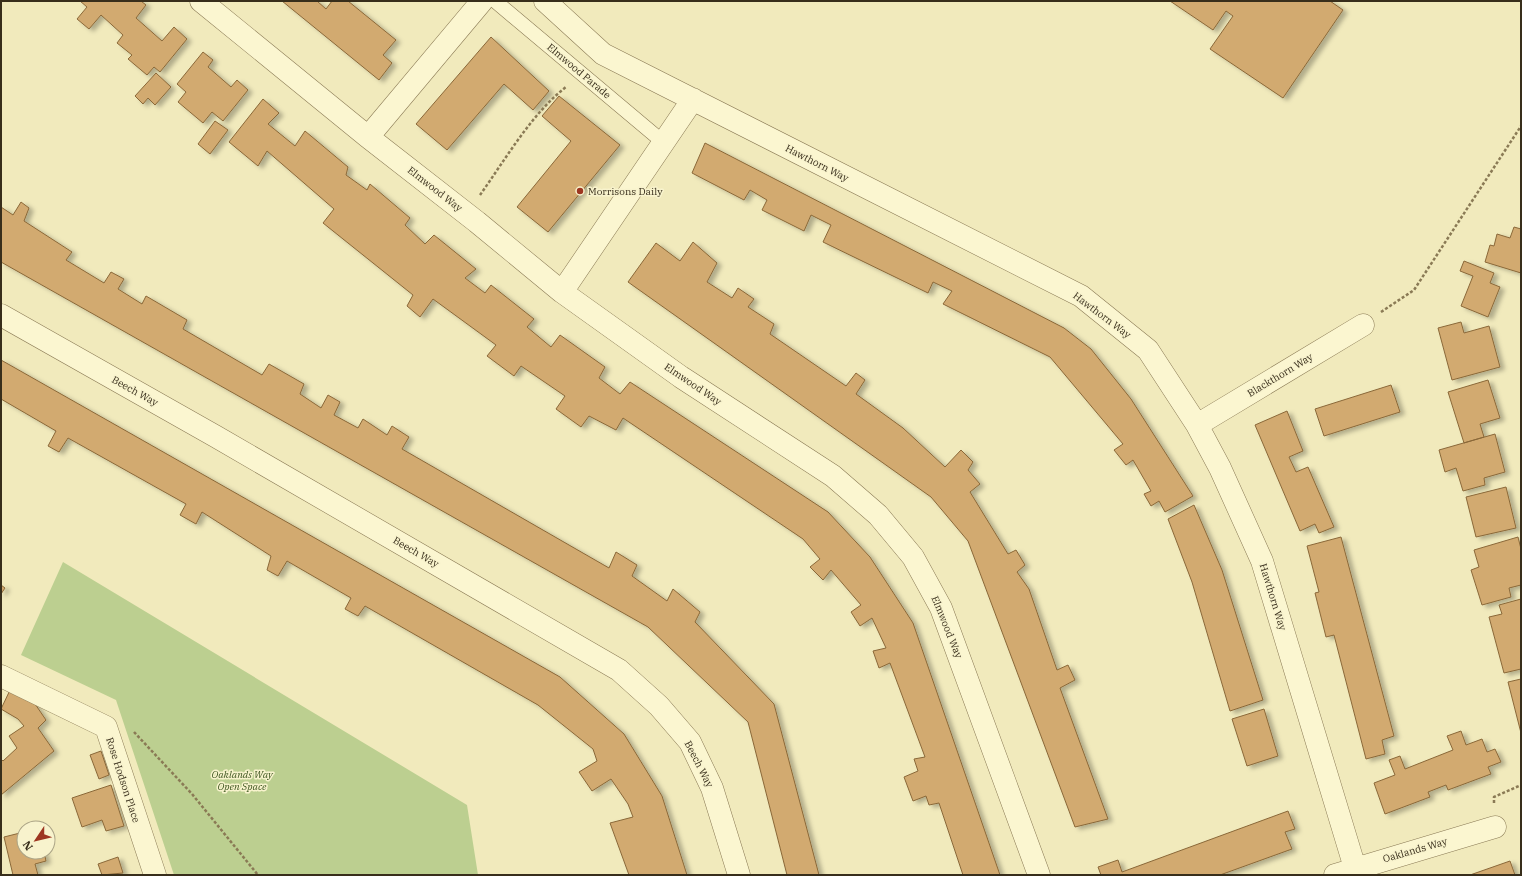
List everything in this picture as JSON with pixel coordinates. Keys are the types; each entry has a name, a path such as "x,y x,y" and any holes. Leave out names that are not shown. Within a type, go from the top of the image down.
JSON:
{"street":[{"name":"Elmwood Way","path":"201,1 562,292 682,377 833,476 878,515 913,557 941,608 1039,875"},
{"path":"368,137 482,1"},
{"name":"Hawthorn Way","path":"545,1 603,54 837,174 1081,296 1148,350 1197,425 1220,468 1262,561 1355,868"},
{"path":"562,292 693,99"},
{"name":"Beech Way","path":"1,315 222,440 619,670 659,706 690,742 712,788 739,875"},
{"name":"Blackthorn Way","path":"1197,425 1363,325"},
{"name":"Rose Hodson Place","path":"1,676 106,727 155,875"},
{"name":"Oaklands Way","path":"1335,875 1495,827"}],"lane":[{"name":"Elmwood Parade","path":"494,1 663,142"}],"path":[{"path":"479,195 530,125 556,95 582,74"},
{"path":"1363,325 1414,290 1521,126"},
{"path":"106,727 120,717 192,794 258,875"},
{"path":"1494,797 1521,785"}],"green space":[{"name":"Oaklands Way Open Space","path":"63,562 467,805 478,875 174,875 116,700 21,655"}],"building":[{"path":"80,1 141,1 146,5 136,18 162,41 174,27 187,39 160,72 154,67 147,75 128,59 132,55 117,43 123,35 101,15 89,29 77,19 87,7"},
{"path":"282,1 317,1 326,9 332,1 348,1 396,40 383,55 392,63 379,80"},
{"path":"1170,1 1330,1 1343,10 1283,98 1210,49 1233,16 1226,11 1213,30"},
{"path":"491,37 549,91 533,110 504,84 447,150 416,124"},
{"path":"203,52 213,60 208,67 231,87 237,80 248,90 223,121 212,112 203,123 178,102 186,92 177,84"},
{"path":"156,73 171,87 155,105 148,98 143,104 135,96"},
{"path":"559,96 620,145 548,232 517,207 571,141 542,116"},
{"path":"263,99 279,113 268,124 295,146 305,131 348,167 346,175 367,190 370,184 410,218 405,225 425,244 434,235 476,269 465,278 485,293 491,285 534,319 527,327 551,347 560,335 605,367 599,378 620,394 630,382 828,512 870,557 913,623 1000,875 963,875 939,803 929,805 926,796 913,801 904,777 918,771 914,759 925,757 890,663 879,668 873,651 886,648 872,618 860,626 851,612 861,605 831,570 823,580 810,567 820,559 803,539 623,418 616,430 589,416 581,427 556,409 565,396 521,366 514,376 487,356 496,345 433,299 420,317 407,306 413,295 323,223 334,209 267,151 258,166 229,142"},
{"path":"215,121 228,130 210,154 198,144"},
{"path":"705,143 1064,328 1091,349 1131,399 1193,496 1165,512 1159,501 1151,506 1144,494 1151,491 1133,460 1126,465 1114,450 1123,444 1050,357 943,304 952,291 933,282 928,293 823,242 831,225 811,215 804,231 762,210 767,200 750,190 744,200 692,173"},
{"path":"21,202 29,208 24,221 72,252 66,260 104,283 111,272 124,279 118,289 142,304 146,296 187,320 183,329 262,375 269,364 304,384 300,394 321,408 328,395 340,402 334,415 358,428 363,419 387,435 392,426 409,437 402,449 609,568 616,552 637,565 632,576 667,601 673,589 700,612 695,622 774,704 819,875 787,875 748,722 648,627 1,262 1,207 13,215"},
{"path":"1514,227 1521,229 1521,273 1485,262 1490,245 1494,246 1497,234 1510,238"},
{"path":"693,242 717,263 707,282 732,298 738,288 754,299 748,307 774,324 770,334 846,386 856,373 865,380 856,394 903,428 945,467 961,450 973,462 968,470 980,484 970,492 1008,554 1016,550 1025,565 1017,572 1029,589 1057,670 1068,665 1075,680 1060,688 1108,819 1075,827 968,541 931,497 628,282 656,243 680,261"},
{"path":"1464,261 1494,273 1490,283 1500,287 1488,317 1461,306 1473,276 1460,271"},
{"path":"1461,322 1464,333 1489,326 1500,367 1452,380 1438,328"},
{"path":"1,360 560,677 624,734 662,796 687,875 629,875 610,823 633,817 628,804 611,779 592,791 579,772 597,761 593,749 538,705 365,606 358,616 345,609 351,598 287,561 278,576 267,570 271,556 202,512 196,524 180,515 186,504 68,438 59,452 48,446 56,431 1,399"},
{"path":"1488,380 1500,418 1480,424 1484,437 1464,443 1448,392"},
{"path":"1391,385 1400,412 1324,436 1315,409"},
{"path":"1287,411 1303,451 1289,457 1296,472 1308,467 1334,527 1319,533 1315,524 1300,531 1255,425"},
{"path":"1495,434 1505,472 1484,478 1485,485 1463,491 1456,468 1445,472 1439,450"},
{"path":"1506,487 1516,528 1476,537 1466,497"},
{"path":"1194,505 1222,570 1263,700 1230,711 1192,582 1168,519"},
{"path":"1341,537 1394,736 1382,740 1385,754 1366,759 1334,635 1326,637 1315,593 1319,592 1307,546"},
{"path":"1518,537 1521,549 1521,585 1509,588 1511,597 1482,605 1471,570 1479,567 1474,550"},
{"path":"1,585 5,588 1,594"},
{"path":"1521,599 1521,669 1504,673 1489,617 1502,614 1499,605"},
{"path":"1521,679 1521,733 1508,682"},
{"path":"11,688 31,698 46,720 38,728 54,751 1,795 1,759 3,761 17,748 9,736 24,726 18,719 1,709"},
{"path":"1264,709 1278,756 1247,766 1232,719"},
{"path":"1461,731 1466,745 1482,739 1487,752 1495,749 1501,762 1488,767 1491,774 1448,790 1446,785 1428,792 1430,797 1385,814 1374,783 1395,775 1389,760 1400,756 1405,769 1453,750 1447,736"},
{"path":"101,751 109,775 99,779 90,755"},
{"path":"111,785 124,826 106,831 102,820 82,827 72,798"},
{"path":"1288,811 1295,829 1285,832 1292,849 1220,875 1101,875 1098,867 1118,860 1122,872"},
{"path":"16,834 16,860 46,860 35,864 38,875 13,875 4,837"},
{"path":"118,857 123,873 102,875 98,864"},
{"path":"1510,861 1515,875 1470,875"}],"place":[{"name":"Morrisons Daily","path":"580,191"}]}
